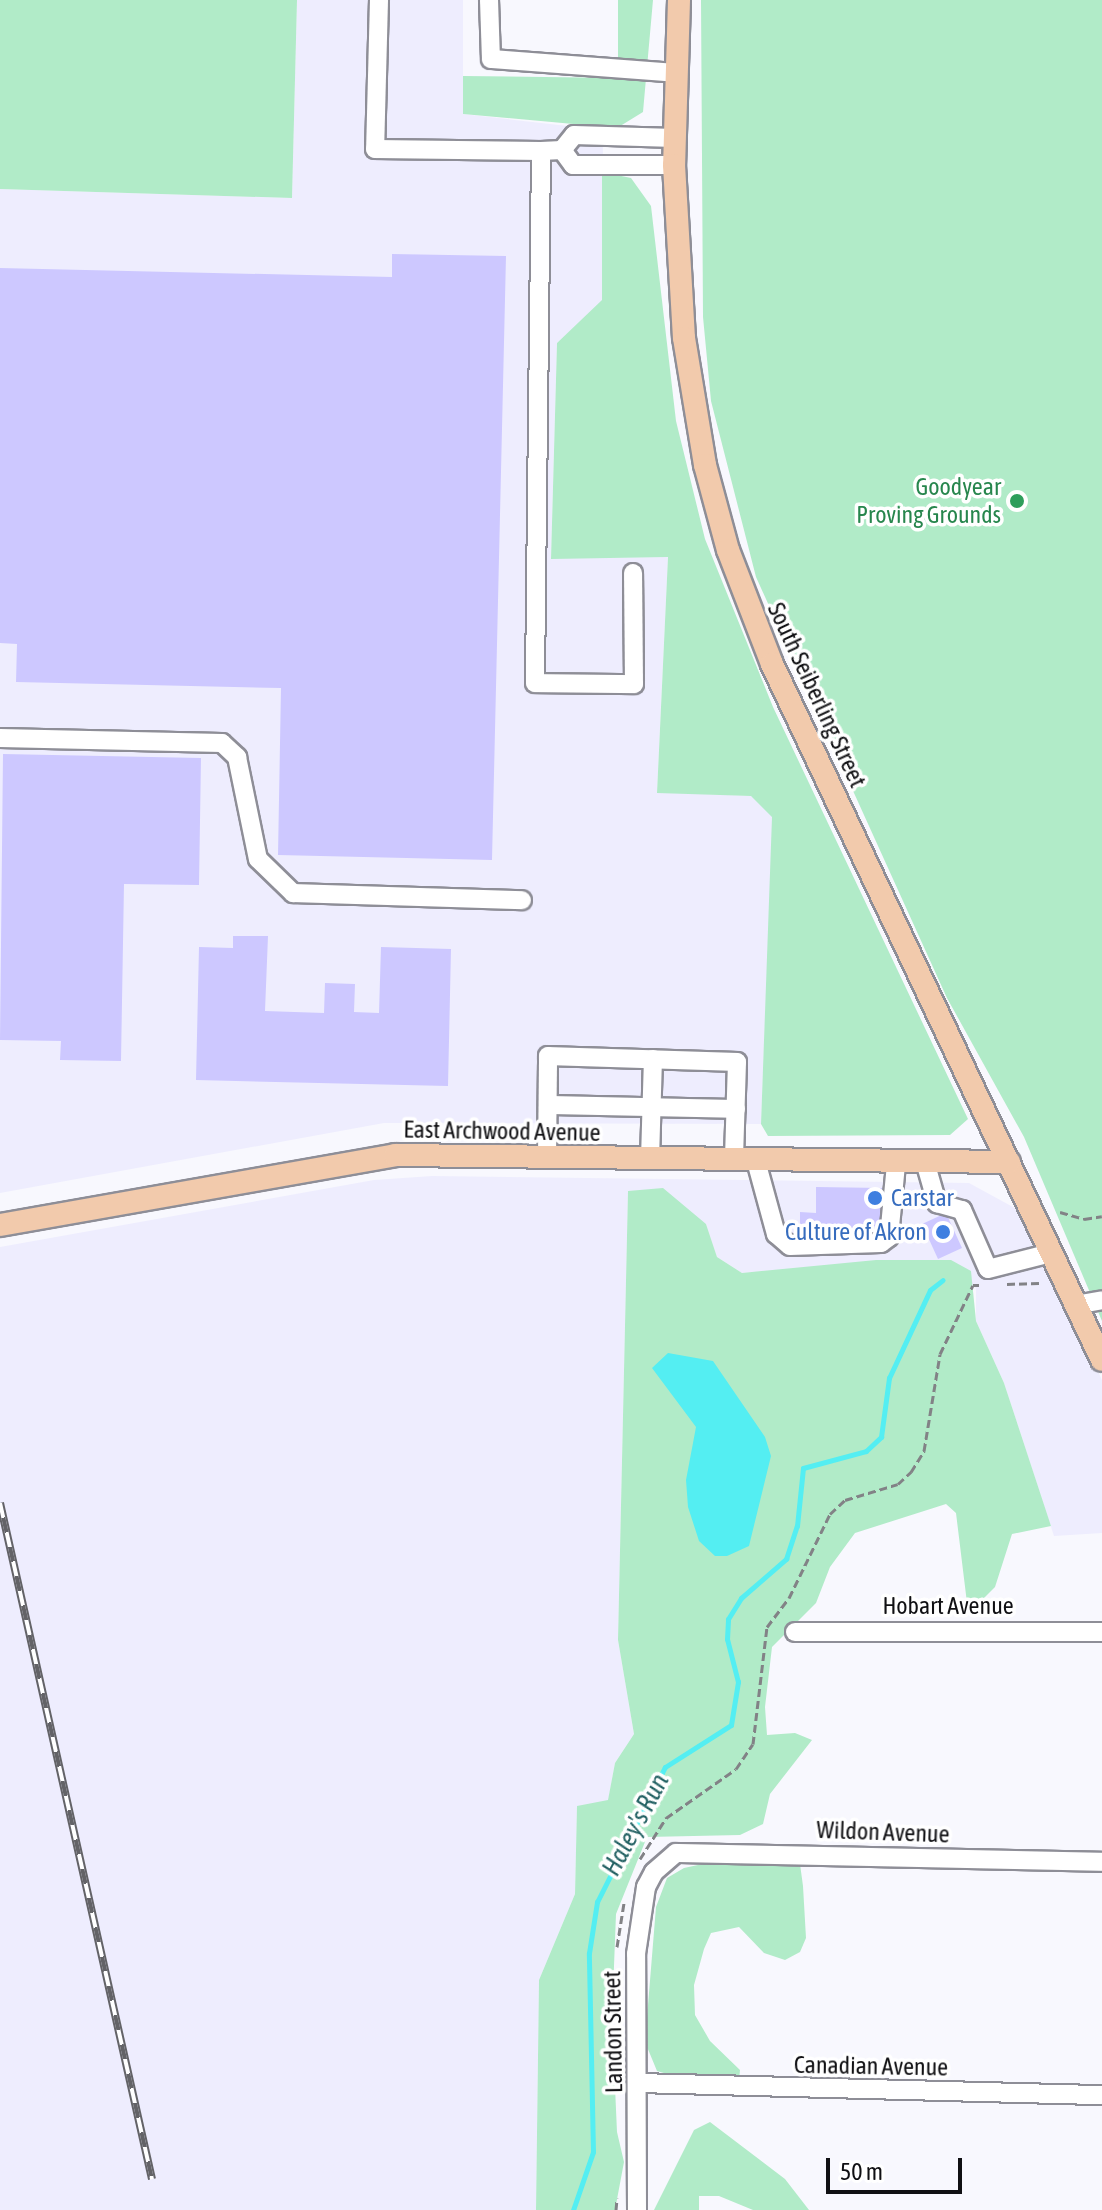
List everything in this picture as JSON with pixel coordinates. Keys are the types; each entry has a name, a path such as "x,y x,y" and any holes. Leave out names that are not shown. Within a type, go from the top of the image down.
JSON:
{"main road":[{"name":"South Seiberling Street","path":"679,0 674,165 689,380 728,550 772,664 1102,1360"},
{"name":"East Archwood Avenue","path":"0,1225 367,1159 424,1154 926,1165 1009,1162"}],"street":[{"path":"379,0 375,149 541,151 562,150 574,135 675,138"},
{"path":"489,0 491,59 676,73"},
{"path":"562,150 573,165 674,165"},
{"path":"541,151 535,683 634,684 633,573"},
{"path":"0,738 222,743 237,757 258,859 293,893 522,900"},
{"path":"547,1157 548,1056 737,1062 736,1109 745,1160 776,1234 790,1246 881,1243 889,1237 896,1164"},
{"path":"650,1159 653,1059"},
{"path":"548,1105 736,1109"},
{"path":"926,1165 937,1203 962,1210 988,1269 1051,1253"},
{"path":"1075,1305 1102,1300"},
{"name":"Hobart Avenue","path":"795,1632 1102,1632"},
{"name":"Wildon Avenue","path":"666,1861 676,1853 697,1850 1102,1862"},
{"name":"Landon Street","path":"637,2210 638,2083 632,1997 646,1887 666,1861"},
{"name":"Canadian Avenue","path":"638,2083 1102,2095"}],"path":[{"path":"1060,1212 1084,1219 1102,1216"},
{"path":"999,1284 1039,1283"},
{"path":"666,1818 736,1769 753,1744 767,1627 789,1598 830,1514 845,1500 898,1484 911,1472 924,1451 931,1382 940,1354 973,1285 986,1285"}],"shaded area":[{"path":"297,0 463,0 463,114 603,130 602,301 557,343 551,558 668,557 657,792 751,796 773,817 761,1124 384,1123 0,1193 0,189 292,198"},
{"path":"432,1176 969,1183 1022,1212 1102,1380 1102,1533 1054,1536 1004,1383 976,1321 976,1288 911,1261 742,1273 717,1257 706,1224 628,1192 618,1640 634,1734 615,1763 608,1801 577,1807 575,1894 539,1980 536,2210 0,2210 0,1247 374,1180"}],"green space":[{"path":"0,0 297,0 292,198 0,189"},
{"path":"618,0 653,0 643,112 617,128 463,114 463,76 618,78"},
{"path":"701,0 1102,0 1102,1321 1024,1137 947,998 756,577 711,401 703,317"},
{"path":"602,172 631,178 651,206 676,421 705,539 773,707 968,1119 950,1135 768,1136 761,1124 772,817 751,796 657,793 668,557 551,559 557,343 602,300"},
{"path":"663,1188 706,1224 717,1257 742,1273 876,1260 951,1260 971,1271 976,1321 1004,1383 1051,1526 1012,1534 995,1587 979,1603 967,1603 956,1513 946,1504 855,1533 830,1567 816,1603 772,1647 765,1707 767,1735 795,1733 812,1740 770,1794 763,1824 740,1835 647,1837 616,1914 612,2018 617,2132 624,2162 615,2210 536,2210 539,1980 575,1894 577,1806 608,1800 615,1763 634,1734 618,1640 628,1191"},
{"path":"712,1862 800,1864 803,1886 806,1938 800,1952 785,1960 764,1953 739,1927 711,1933 704,1949 694,1985 695,2015 710,2041 740,2070 739,2080 681,2078 657,2071 645,2042 656,1907 667,1878 684,1868"},
{"path":"710,2122 785,2179 809,2210 753,2210 719,2196 699,2196 699,2210 654,2210 694,2130"}],"water":[{"path":"668,1353 713,1361 765,1437 771,1456 749,1546 727,1556 715,1556 699,1541 688,1507 686,1480 696,1427 652,1368"}],"building":[{"path":"392,254 506,256 492,860 278,855 281,688 16,682 17,644 0,643 0,268 392,277"},
{"path":"3,754 201,758 199,885 124,884 121,1061 60,1060 61,1041 0,1040"},
{"path":"233,936 268,936 265,1011 324,1013 325,983 355,984 354,1012 379,1013 381,947 451,949 448,1086 196,1080 199,947 233,948"},
{"path":"816,1187 882,1188 881,1229 800,1228 800,1212 816,1213"},
{"path":"946,1213 962,1248 938,1259 922,1224"}],"waterway":[{"name":"Haley's Run","path":"573,2210 593,2152 589,1953 597,1902 665,1767 731,1725 738,1682 727,1639 728,1619 741,1598 786,1559 797,1526 803,1468 866,1451 881,1437 889,1378 930,1290 943,1280"}],"railway":[{"path":"0,1503 152,2179"}],"place":[{"name":"Goodyear Proving Grounds","path":"1017,501"},
{"name":"Carstar","path":"875,1198"},
{"name":"Culture of Akron","path":"943,1232"}]}
